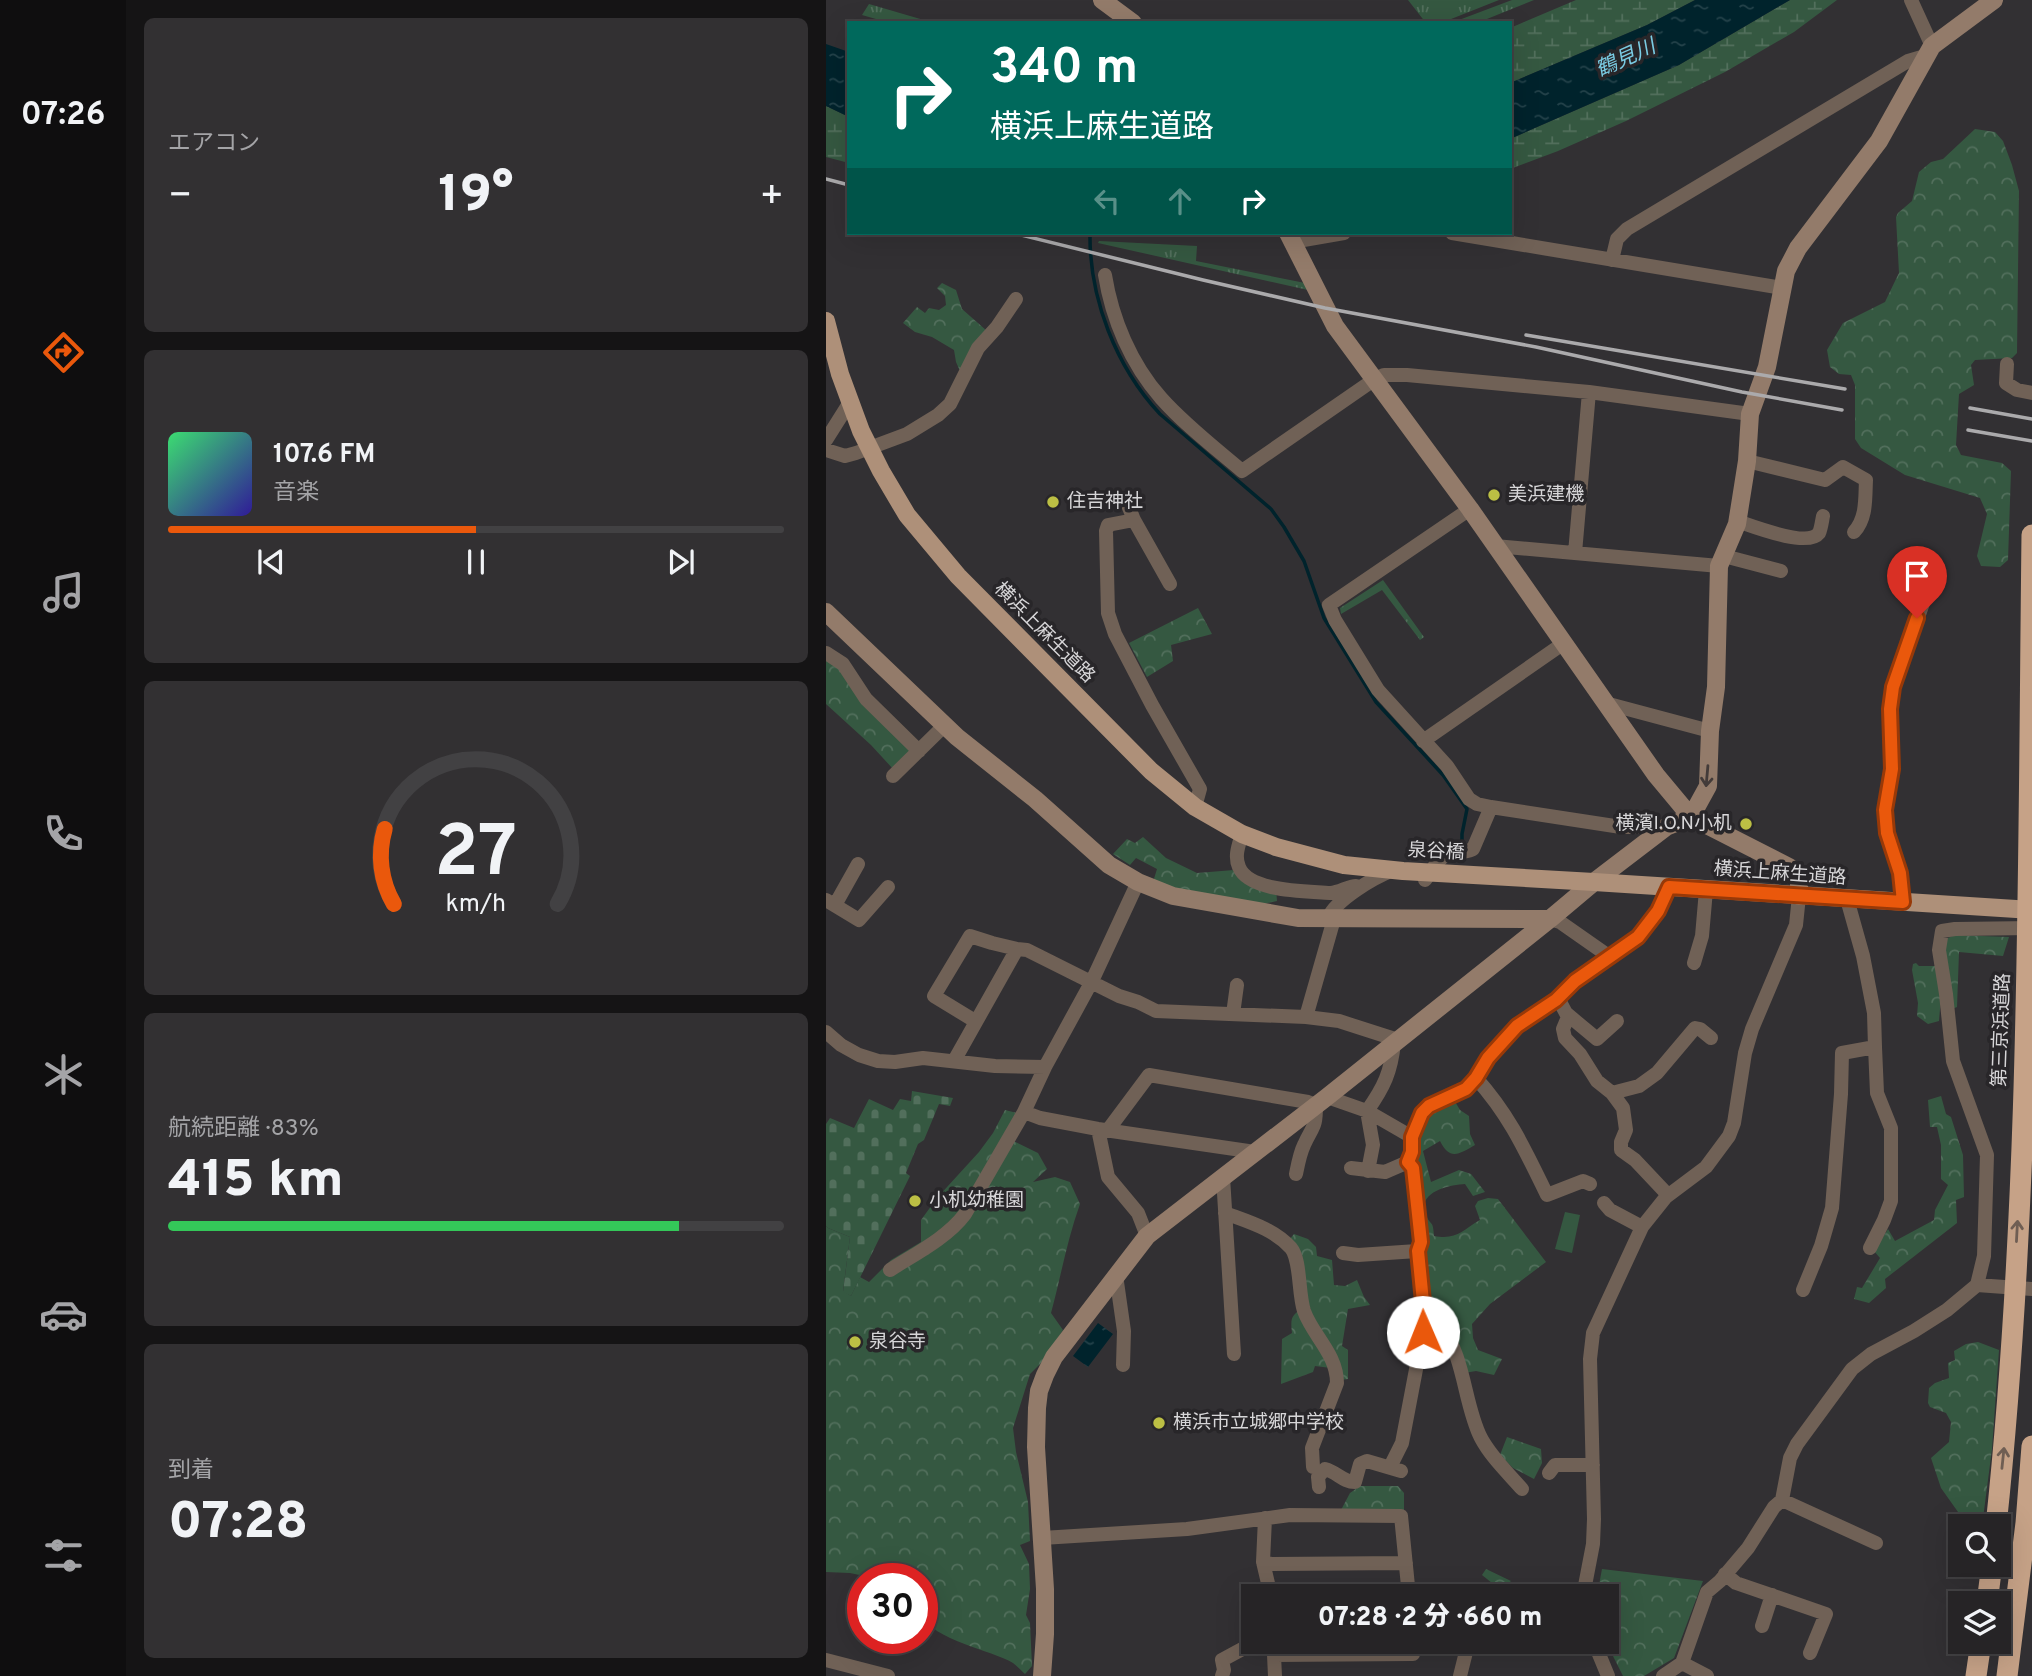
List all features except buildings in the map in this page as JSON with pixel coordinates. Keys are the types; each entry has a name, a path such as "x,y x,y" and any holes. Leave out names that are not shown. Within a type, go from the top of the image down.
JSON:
{"highway":[{"name":"第三京浜道路","path":"1997,1514 2007,1420 2030,931 2032,535"},
{"path":"2007,1676 2026,1523 2032,1446"},
{"path":"1976,1676 1979,1654"}],"main road":[{"name":"横浜上麻生道路","path":"826,321 840,374 869,448 908,515 958,576 1151,771 1195,807 1242,834 1276,847 1344,865"},
{"name":"泉谷橋","path":"1344,865 1403,871 1526,877"},
{"name":"横浜上麻生道路","path":"1526,877 2032,910"}],"street":[{"path":"1102,0 1130,21"},
{"path":"1042,1676 1045,1634 1036,1447 1039,1391 1055,1357 1116,1275 1147,1236 1322,1101 1594,881 1666,827 1691,817 1707,786 1716,687 1721,561 1737,522 1747,461 1750,414 1767,367 1788,263 1879,141 1929,51 1910,0"},
{"path":"1612,260 1617,239 1627,229 1929,51 1994,0"},
{"path":"1307,235 1289,236 1335,326 1470,509 1656,775 1691,817 1789,867 1798,880 1796,925 1752,1029 1745,1053 1734,1123 1729,1136 1706,1167 1668,1195 1642,1227 1593,1333 1590,1359 1593,1544 1585,1584"},
{"path":"1464,235 1782,289"},
{"path":"1105,275 1107,289 1126,345 1150,385 1200,436 1242,471 1384,375 1590,392 1750,414"},
{"path":"826,450 845,456 907,434 938,415 950,404 978,348 997,327 1016,299"},
{"path":"2007,364 2007,383 2017,390 2032,393"},
{"path":"1575,553 1590,392"},
{"path":"826,440 850,402"},
{"path":"1747,461 1825,480 1843,467 1866,480 1865,508 1860,526 1854,532"},
{"path":"1128,505 1170,584"},
{"path":"1470,509 1329,606 1378,690 1447,766 1469,799 1477,804 1622,827 1666,827"},
{"path":"1737,522 1777,534 1812,538 1819,533 1823,516"},
{"path":"1135,520 1108,525 1106,531 1108,613 1115,634 1152,705 1200,789 1195,807"},
{"path":"1495,546 1721,561 1781,571"},
{"path":"1903,902 1900,873 1887,833 1885,810 1892,769 1890,709 1893,687 1926,596 1930,559"},
{"path":"826,612 945,725 1055,816 1109,865 1138,883 1173,896 1298,918 1550,919 1560,922 1610,957"},
{"path":"1423,741 1563,643"},
{"path":"826,653 843,664 866,699 919,751"},
{"path":"1605,703 1710,731"},
{"path":"893,776 945,725"},
{"path":"1306,1017 1337,905 1396,868 1408,869 1418,879 1425,880 1440,858 1446,854 1472,849 1491,807"},
{"path":"1242,834 1237,857 1238,866 1251,880 1280,889 1330,893 1337,893 1352,886 1362,888"},
{"path":"858,864 831,903 859,920 888,887"},
{"path":"890,1270 958,1223 1024,1112 1092,981 1138,883"},
{"path":"1351,1168 1385,1172 1408,1162 1412,1152 1412,1137 1422,1113 1429,1106 1466,1089 1488,1058 1517,1026 1638,937 1658,911 1669,887"},
{"path":"1694,963 1702,936 1706,890"},
{"path":"1847,899 1863,956 1874,1013 1877,1093 1891,1128 1891,1201 1870,1248"},
{"path":"1984,1286 1987,1155 1953,1061 1939,950 1942,931 2030,931"},
{"path":"975,1021 934,996 970,936 1027,950 1119,996 1156,1011 1306,1017 1339,1021 1396,1042"},
{"path":"954,1061 1017,948"},
{"path":"1233,1014 1237,985"},
{"path":"1558,998 1567,1014 1597,1039 1617,1021"},
{"path":"1567,1014 1563,1029 1565,1038 1580,1054 1597,1081 1612,1093 1623,1108 1626,1130 1620,1150 1635,1160 1668,1195"},
{"path":"1612,1093 1639,1086 1657,1073 1695,1028 1711,1038"},
{"path":"826,1032 841,1045 878,1061 895,1062 923,1058 995,1066 1045,1067"},
{"path":"1368,1171 1373,1145 1367,1111 1387,1080 1396,1042"},
{"path":"1803,1290 1821,1246 1832,1208 1842,1053 1875,1048"},
{"path":"1147,1236 1138,1213 1108,1177 1103,1129 1149,1075 1322,1101 1367,1111 1412,1137"},
{"path":"1476,1078 1516,1131 1547,1195 1583,1181 1590,1184"},
{"path":"1296,1174 1303,1146 1315,1128 1322,1101"},
{"path":"1024,1112 1040,1118 1103,1129 1255,1152"},
{"path":"1319,1487 1318,1477 1325,1469 1349,1482 1355,1482 1363,1462 1396,1469 1425,1322 1418,1251 1421,1242 1413,1168 1408,1162"},
{"path":"1223,1177 1234,1354"},
{"path":"1604,1203 1609,1210 1642,1227"},
{"path":"1225,1213 1270,1231 1292,1249 1297,1257 1303,1308 1337,1373 1337,1383 1312,1448 1313,1467"},
{"path":"1343,1253 1358,1255 1418,1251"},
{"path":"1116,1275 1124,1331 1123,1365"},
{"path":"1663,1676 1682,1663 1707,1592 1748,1548 1774,1507 1782,1500 1790,1458 1797,1444 1852,1369 1871,1354 1914,1331 1984,1286 2032,1289"},
{"path":"1424,1313 1441,1326 1451,1344 1481,1438 1522,1489"},
{"path":"1549,1473 1555,1465 1593,1465"},
{"path":"1782,1500 1876,1542"},
{"path":"1042,1538 1187,1529 1290,1515 1401,1516 1408,1584"},
{"path":"1265,1518 1263,1562 1268,1584"},
{"path":"1263,1562 1406,1563"},
{"path":"1725,1574 1736,1583 1826,1614 1810,1653"},
{"path":"1762,1626 1772,1595"},
{"path":"1222,1676 1222,1660 1241,1650"},
{"path":"1275,1676 1274,1655 1413,1654"},
{"path":"1460,1676 1466,1654"},
{"path":"1599,1654 1608,1676"},
{"path":"826,1660 888,1676"},
{"path":"1682,1663 1707,1676"}],"green space":[{"path":"1408,0 1499,0 1446,21 1424,21"},
{"path":"1512,0 1534,0 1482,21 1456,21"},
{"path":"1576,0 1695,0 1647,25 1512,82 1512,27"},
{"path":"1790,0 1837,0 1794,32 1725,72 1626,121 1512,168 1512,138 1679,65"},
{"path":"869,4 927,21 883,21 862,15"},
{"path":"826,106 847,116 847,162 826,157"},
{"path":"1975,129 1995,132 2003,141 2019,191 2017,353 2012,358 1975,360 1971,365 1974,385 1959,394 1956,445 1961,455 2002,463 2011,471 2008,560 2000,567 1981,566 1977,556 1987,514 1980,498 1905,475 1861,448 1855,439 1855,385 1851,375 1839,374 1830,367 1827,350 1843,323 1885,302 1899,273 1896,217 1912,201 1919,172 1931,162 1943,159"},
{"path":"1098,243 1197,246 1196,261 1305,283 1308,290"},
{"path":"942,283 956,290 962,309 987,331 960,371 954,350 932,337 915,332 903,323 917,307 925,313 929,308 939,310 946,305 945,296 937,288"},
{"path":"1383,580 1424,637 1420,640 1382,590 1341,614 1340,608"},
{"path":"1198,608 1212,634 1171,645 1173,661 1147,677 1129,643"},
{"path":"826,659 839,669 913,751 894,770 826,704"},
{"path":"1143,837 1166,858 1197,873 1234,870 1276,889 1277,901 1263,904 1210,896 1153,882 1157,869 1136,858 1130,865 1113,854 1127,839 1135,843"},
{"path":"1954,935 2009,937 2003,956 1959,952 1957,1007 1952,1009 1944,940"},
{"path":"1913,964 1919,966 1936,966 1941,997 1939,1021 1928,1024 1917,1016 1918,1003 1912,970"},
{"path":"912,1091 953,1098 950,1106 939,1104 924,1140 918,1144 906,1173 910,1176 851,1296 843,1292 850,1237 826,1226 826,1124 830,1118 854,1128 869,1099 893,1110 900,1099 911,1101"},
{"path":"1941,1096 1963,1155 1964,1197 1956,1200 1957,1223 1885,1279 1886,1288 1869,1303 1854,1299 1857,1287 1862,1288 1880,1258 1874,1251 1888,1229 1895,1241 1934,1220 1935,1210 1948,1185 1941,1179 1941,1145 1937,1127 1930,1127 1928,1100"},
{"path":"1454,1100 1460,1110 1469,1116 1470,1134 1475,1145 1455,1154 1447,1151 1440,1141 1423,1151 1431,1182 1459,1170 1471,1174 1485,1192 1473,1196 1465,1184 1443,1188 1430,1195 1424,1207 1434,1236 1454,1236 1463,1231 1480,1220 1475,1206 1478,1201 1498,1199 1546,1262 1490,1304 1472,1324 1473,1338 1478,1350 1502,1359 1494,1375 1476,1371 1464,1373 1457,1351 1436,1352 1427,1335 1415,1152 1425,1116"},
{"path":"1005,1110 1017,1113 1005,1137 1038,1153 1047,1169 1033,1182 1055,1177 1070,1182 1080,1204 1051,1313 1063,1330 1043,1361 1030,1374 1013,1428 1028,1502 1030,1541 1020,1545 1029,1564 1030,1589 1026,1615 1030,1623 1032,1666 1025,1674 1003,1658 938,1632 938,1563 847,1563 847,1573 826,1572 826,1226 850,1237 843,1291 851,1296 860,1277 869,1282 891,1260 921,1242 921,1220 993,1133"},
{"path":"1565,1212 1580,1215 1572,1253 1555,1249"},
{"path":"1294,1234 1308,1239 1316,1247 1317,1256 1332,1260 1334,1285 1345,1286 1357,1280 1370,1305 1348,1309 1342,1346 1348,1350 1348,1379 1341,1380 1339,1369 1315,1366 1313,1372 1281,1384 1282,1339 1292,1333 1293,1316 1306,1306 1289,1240"},
{"path":"1978,1342 1999,1350 1992,1449 1984,1514 1959,1514 1941,1488 1931,1458 1949,1442 1951,1422 1946,1413 1930,1407 1929,1388 1949,1378 1948,1363 1955,1360 1954,1351 1966,1344"},
{"path":"1507,1437 1541,1449 1542,1463 1534,1479 1513,1468 1500,1455"},
{"path":"1360,1486 1398,1486 1404,1493 1404,1510 1341,1510 1350,1493"},
{"path":"1486,1569 1511,1581 1508,1584 1479,1584 1492,1583 1482,1575"},
{"path":"1602,1569 1703,1581 1674,1658 1644,1676 1623,1676 1612,1654 1619,1654 1619,1584 1599,1584"}],"water":[{"name":"鶴見川","path":"1695,0 1790,0 1679,65 1512,138 1512,82 1647,25"},
{"path":"826,44 847,51 847,116 826,106"},
{"path":"1098,1323 1113,1334 1088,1367 1073,1356"}],"waterway":[{"path":"1090,235 1094,282 1100,306 1108,330 1130,375 1160,414 1271,509 1284,527 1304,561 1324,618 1376,702 1443,775 1467,809 1462,848"}],"railway":[{"path":"826,179 847,184"},
{"path":"1021,235 1325,308 1536,347 1742,392 1842,410"},
{"path":"1526,335 1845,389"},
{"path":"1970,408 2032,419"},
{"path":"1968,430 2032,441"}],"place":[{"name":"美浜建機","path":"1494,495"},
{"name":"住吉神社","path":"1053,502"},
{"name":"横濱I.O.N小机","path":"1746,824"},
{"name":"小机幼稚園","path":"915,1201"},
{"name":"泉谷寺","path":"855,1342"},
{"name":"横浜市立城郷中学校","path":"1159,1423"}],"route":[{"path":"1423,1332 1425,1322 1418,1251 1421,1242 1413,1168 1408,1162 1412,1152 1412,1137 1422,1113 1429,1106 1466,1089 1488,1058 1517,1026 1556,1000 1575,981 1638,937 1658,911 1669,887 1903,902 1900,873 1887,833 1885,810 1892,769 1890,709 1893,687 1917,618"}]}
